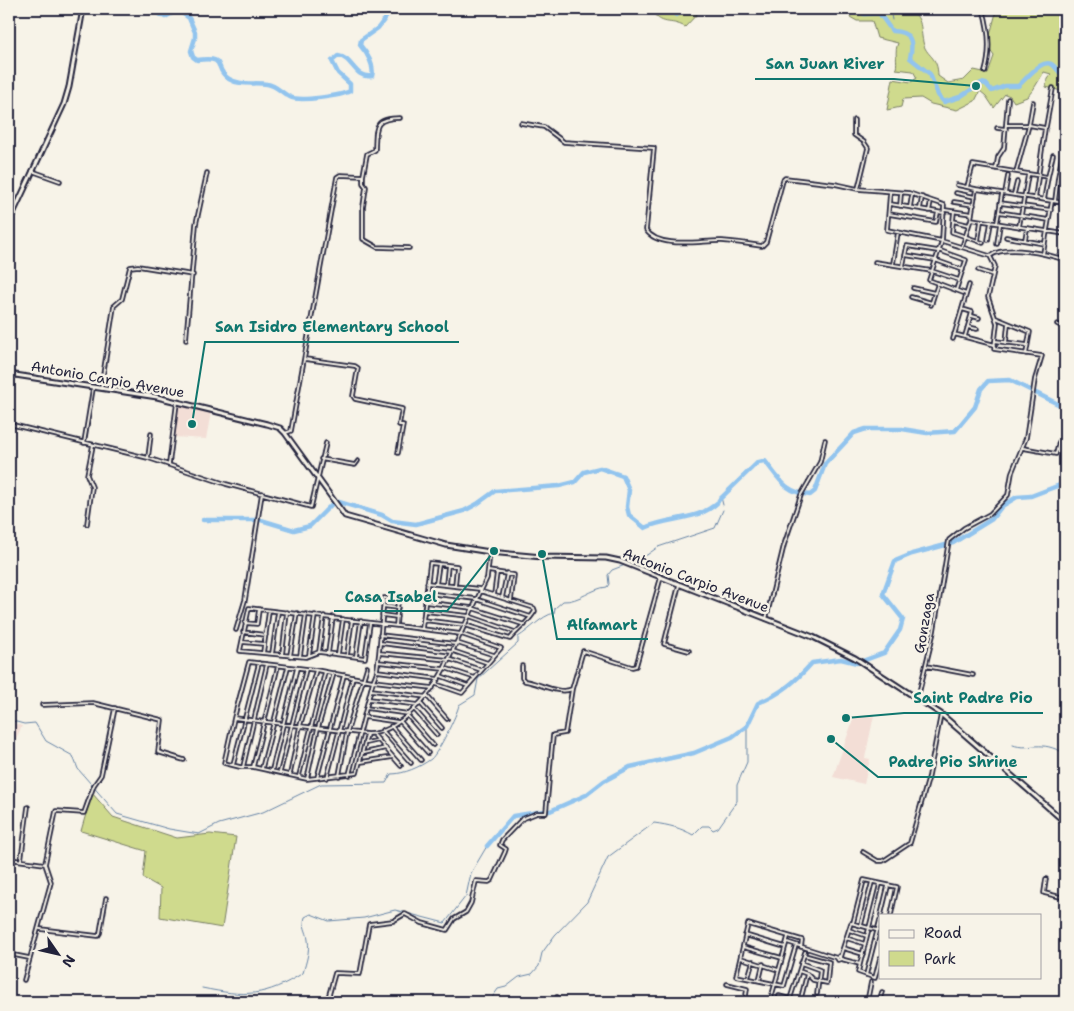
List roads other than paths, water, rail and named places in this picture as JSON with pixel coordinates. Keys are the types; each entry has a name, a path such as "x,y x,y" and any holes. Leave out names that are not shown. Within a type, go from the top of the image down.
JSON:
{"street":[{"path":"9,222 64,104 69,87 82,9"},
{"path":"983,9 988,24 987,46 990,55 985,72"},
{"path":"1036,199 1038,176 1053,88"},
{"path":"996,169 998,157 1004,148 1008,100"},
{"path":"1016,172 1033,102"},
{"path":"400,118 387,118 378,124 376,128 375,150 367,154 363,176 366,187 363,207 364,239 377,247 409,248"},
{"path":"854,120 854,135 864,142 868,148 858,190"},
{"path":"521,123 544,127 564,142 654,148 646,230 654,236 672,242 720,240 762,246 766,242 785,178 835,184 858,190 912,195 931,200 944,205 944,213 942,240 929,280 966,294"},
{"path":"1006,125 1028,125 1046,128"},
{"path":"997,128 1006,129"},
{"path":"1043,254 1063,152"},
{"path":"1044,200 1052,155"},
{"path":"968,186 972,165 1048,177"},
{"path":"32,171 60,181"},
{"path":"186,340 196,224 207,173"},
{"path":"285,433 291,431 338,177 340,174 363,176"},
{"path":"1019,227 1028,175"},
{"path":"996,244 1000,203 1008,176"},
{"path":"1058,177 1065,178"},
{"path":"1014,194 1016,182"},
{"path":"957,185 1065,203"},
{"path":"962,246 971,219 976,189"},
{"path":"890,193 887,230 942,240 990,256 1004,250 1043,254 1065,260"},
{"path":"956,193 975,197"},
{"path":"900,206 902,194"},
{"path":"910,207 912,195"},
{"path":"920,209 922,197"},
{"path":"929,211 931,200"},
{"path":"954,202 974,205"},
{"path":"1000,203 1051,210"},
{"path":"890,204 944,213"},
{"path":"944,210 972,214"},
{"path":"954,211 952,232 983,243"},
{"path":"889,214 936,222 938,212"},
{"path":"999,212 1049,220"},
{"path":"971,219 1065,234"},
{"path":"978,241 981,220"},
{"path":"953,221 969,226"},
{"path":"988,240 991,222"},
{"path":"1026,240 1027,228"},
{"path":"893,264 898,232"},
{"path":"1006,237 1045,244"},
{"path":"903,266 907,246 938,250 966,260 956,290"},
{"path":"1062,259 1065,247"},
{"path":"905,255 935,260 962,270"},
{"path":"990,256 995,266 988,297 996,318 994,349 1042,356 1023,448 1056,454 1059,442 1065,439"},
{"path":"875,262 932,271 959,280"},
{"path":"101,388 114,306 122,300 130,267 138,266 192,275"},
{"path":"978,270 993,275"},
{"path":"911,297 931,304 938,283"},
{"path":"953,339 969,284"},
{"path":"913,288 935,293"},
{"path":"962,309 972,312 965,337"},
{"path":"970,316 979,318"},
{"path":"996,318 1030,332 1026,354"},
{"path":"1006,342 1008,323"},
{"path":"1057,324 1063,327 1065,325"},
{"path":"968,327 977,329"},
{"path":"954,334 995,345"},
{"path":"995,341 1028,346"},
{"path":"305,359 355,366 358,368 353,396 355,399 402,408 399,424 403,426 398,453"},
{"name":"Antonio Carpio Avenue","path":"9,374 94,386 177,402 280,428 345,516 418,539 490,552 542,557 606,558 633,566 813,637 855,658 918,697 941,714 1065,822"},
{"path":"84,442 94,386"},
{"path":"169,464 177,402"},
{"path":"9,424 148,458 226,484 312,507 326,443"},
{"path":"148,458 151,434"},
{"path":"766,619 784,545 801,495 820,462 825,440"},
{"path":"88,524 92,487 87,475 93,445"},
{"name":"Gonzaga","path":"918,697 926,666 948,543 957,533 990,514 1006,498 1012,472 1023,448"},
{"path":"321,459 355,465 358,461"},
{"path":"236,630 246,600 262,493"},
{"path":"234,718 367,734 373,734 399,721 427,697 445,668 488,571 490,552"},
{"path":"422,629 430,563 457,566 455,586"},
{"path":"436,584 439,564"},
{"path":"446,585 448,565"},
{"path":"488,571 506,573 515,577 511,601"},
{"path":"493,596 497,572"},
{"path":"502,598 506,573"},
{"path":"326,1002 335,973 360,974 370,924 393,921 405,914 422,923 447,930 454,919 466,912 471,903 476,881 489,882 492,880 506,852 506,849 500,845 502,840 522,819 537,813 546,813 553,735 565,733 572,689 583,651 632,668 636,666 661,577"},
{"path":"423,620 465,625 509,639 515,632 526,625 534,608 493,596 480,590 427,583"},
{"path":"679,585 664,644 689,651"},
{"path":"426,593 476,599 531,617"},
{"path":"349,775 358,733 378,662 380,624 384,598 397,599 396,626"},
{"path":"425,602 472,608 526,625"},
{"path":"383,606 398,608"},
{"path":"370,623 365,658 319,652 300,657 240,651 248,608 461,634 501,647 462,693 436,684"},
{"path":"245,623 258,624 260,609"},
{"path":"263,653 269,611"},
{"path":"424,611 468,616 515,632"},
{"path":"272,654 278,612"},
{"path":"282,655 287,612"},
{"path":"290,656 297,613"},
{"path":"300,657 306,614"},
{"path":"309,656 315,615"},
{"path":"382,615 397,617"},
{"path":"319,652 324,616"},
{"path":"328,654 333,617"},
{"path":"338,655 343,619"},
{"path":"347,656 352,620"},
{"path":"356,657 361,621"},
{"path":"243,632 266,635"},
{"path":"380,635 456,643 494,655"},
{"path":"241,642 264,644"},
{"path":"380,643 453,652 488,662"},
{"path":"379,653 449,660 481,670"},
{"path":"378,662 445,668 475,678"},
{"path":"367,734 358,772 349,775 307,779 262,768 233,766 224,762 249,663 316,670 373,681 433,688"},
{"path":"233,766 259,663"},
{"path":"243,767 253,719 268,664"},
{"path":"253,767 278,666"},
{"path":"522,666 522,678 525,681 556,690 567,691 572,689"},
{"path":"926,666 973,675"},
{"path":"262,768 288,667"},
{"path":"338,777 347,732 367,667"},
{"path":"272,770 297,668"},
{"path":"280,772 306,669"},
{"path":"289,775 300,726 316,670"},
{"path":"376,671 440,677 468,686"},
{"path":"299,777 325,672"},
{"path":"307,779 318,728 334,673"},
{"path":"317,778 344,675"},
{"path":"327,778 353,677"},
{"path":"370,690 427,697 447,719"},
{"path":"368,699 420,704 442,728"},
{"path":"42,705 93,703 162,720 158,752 184,760"},
{"path":"9,954 28,958 32,957 51,882 44,864 56,812 84,812 94,785 101,775 115,708"},
{"path":"366,708 408,715 433,745"},
{"path":"414,709 437,735"},
{"path":"864,852 878,861 884,861 910,843 929,776 941,714"},
{"path":"363,717 399,721 428,753"},
{"path":"391,725 421,760"},
{"path":"382,730 411,763"},
{"path":"373,734 401,766"},
{"path":"365,743 379,740"},
{"path":"363,753 386,748"},
{"path":"361,762 393,757"},
{"path":"21,860 28,807"},
{"path":"9,859 44,864"},
{"path":"1046,879 1044,893 1065,898"},
{"path":"841,958 848,930 853,923 864,880 897,887 891,914"},
{"path":"861,925 872,882"},
{"path":"879,962 875,978 858,972 880,884"},
{"path":"881,914 888,886"},
{"path":"40,929 98,936 106,898"},
{"path":"853,923 879,930 866,975"},
{"path":"796,945 784,986 736,976 748,924 802,940 801,947"},
{"path":"848,930 867,936"},
{"path":"745,935 785,947"},
{"path":"770,1002 788,936"},
{"path":"846,938 865,944"},
{"path":"787,942 837,958 838,960 841,958 860,964"},
{"path":"743,947 782,958"},
{"path":"844,948 862,954"},
{"path":"778,1002 779,996 790,999 804,954 829,962 828,983 813,980 807,974 799,971"},
{"path":"24,980 28,958"},
{"path":"741,958 778,970"},
{"path":"748,978 752,961"},
{"path":"801,963 819,968 820,981 817,994"},
{"path":"760,981 763,964"},
{"path":"800,1002 807,974"},
{"path":"867,1002 871,982"},
{"path":"727,984 747,989 745,1002"},
{"path":"879,1002 882,992"},
{"path":"556,1002 557,998"},
{"path":"827,1001 832,1002"}],"waterway":[{"path":"158,9 158,13 165,17 178,10 189,18 195,32 191,51 193,57 197,60 217,61 224,75 233,81 270,85 290,97 302,99 350,91 350,84 338,73 332,61 338,56 347,60 361,74 372,76 371,64 360,45 361,40 378,28 387,16 397,9"},
{"path":"668,9 676,15 686,9"},
{"path":"859,9 864,14 879,13 892,31 903,33 910,38 912,46 910,58 930,74 938,95 944,102 960,97 981,83 986,84 992,91 1005,86 1018,86 1035,70 1045,64 1050,63 1065,77"},
{"path":"890,9 892,20"},
{"path":"719,500 758,462 765,461 789,488 810,495 815,491 825,464 854,433 866,429 902,429 927,433 955,431 975,407 981,389 988,381 1010,380 1060,405 1065,402"},
{"path":"203,520 261,520 294,530 310,526 332,504 339,502 382,515 392,521 416,524 464,511 495,491 559,486 575,482 584,472 600,468 623,476 629,490 627,507 629,515 645,528 701,513 717,503"},
{"path":"550,811 586,795 604,781 630,767 694,753 732,737 747,726 758,703 788,686 812,663 841,659 857,663 884,653 900,630 903,619 883,594 895,561 912,554 953,543 992,519 1002,506 1017,497 1031,496 1065,483"},
{"path":"721,497 723,505"},
{"path":"631,563 637,562 658,547 715,528 723,510"},
{"path":"9,720 24,724 35,723 46,741 73,756 78,769 117,814 169,829 199,834 219,824 263,812 321,784 386,783 391,774 406,771 427,762 442,742 459,705 475,695 478,679 518,643 518,637 545,617 554,613 555,608 563,601 569,601 607,587 609,584 608,575 612,570 625,565"},
{"path":"489,1002 498,989 506,987 519,977 532,974 539,966 542,953 555,935 587,902 608,857 654,823 675,827 693,835 702,826 709,826 713,830 718,828 737,801 737,785 747,762 747,726"},
{"path":"1013,745 1019,747 1046,746 1060,751 1065,747"},
{"path":"487,846 513,816 545,811"},
{"path":"202,988 231,993 255,993 277,987 303,973 308,949 304,920 305,917 311,914 329,921 364,918 395,910 445,923 466,896 471,873 487,846"}],"place":[{"name":"San Juan River","path":"976,86"},
{"name":"San Isidro Elementary School","path":"192,424"},
{"name":"Casa Isabel","path":"494,551"},
{"name":"Alfamart","path":"542,554"},
{"name":"Saint Padre Pio","path":"846,718"},
{"name":"Padre Pio Shrine","path":"831,739"}]}
